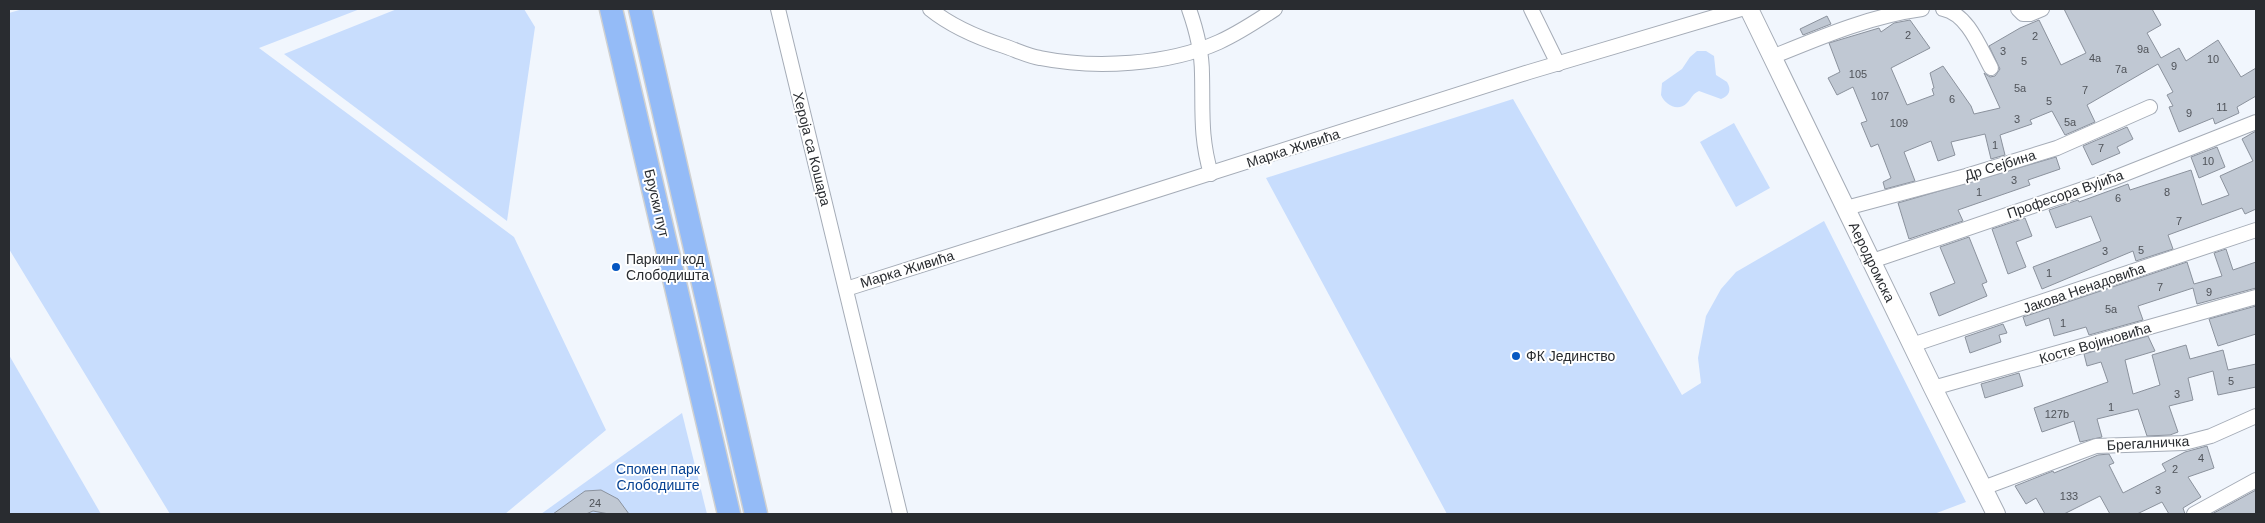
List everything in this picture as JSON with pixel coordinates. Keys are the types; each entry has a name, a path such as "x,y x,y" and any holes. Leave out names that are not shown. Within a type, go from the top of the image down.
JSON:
{"main road":[{"name":"Бруски пут","path":"612,9 729,514"},
{"name":"Бруски пут","path":"640,9 756,514"}],"street":[{"name":"Хероја са Кошара","path":"778,9 900,514"},
{"path":"930,9 980,38 1039,58 1121,64 1199,50 1251,25 1275,9"},
{"path":"1190,9 1202,72 1201,120 1204,151 1211,174"},
{"path":"1530,9 1558,64"},
{"name":"Марка Живића","path":"846,289 1558,64 1741,9"},
{"name":"Аеродромска","path":"1749,9 1996,514"},
{"path":"1772,57 1837,30 1892,13 1922,9"},
{"path":"1943,9 1952,11 1964,22 1991,68"},
{"path":"2018,9 2023,14 2030,14 2042,9"},
{"name":"Др Сејбина","path":"1846,208 1966,176 2057,148 2150,106"},
{"name":"Професора Вујића","path":"1872,261 2112,179 2256,122"},
{"name":"Јакова Ненадовића","path":"1912,345 2256,230"},
{"name":"Косте Војиновића","path":"1933,388 2256,297"},
{"name":"Брегалничка","path":"1983,488 2096,446 2184,443 2211,436 2256,416"},
{"path":"2194,514 2256,480"}],"green space":[{"path":"23,9 360,9 259,48 514,237 606,430 505,514 170,514 9,249 9,13"},
{"path":"397,9 524,9 535,27 507,221 284,54"},
{"path":"1697,51 1706,51 1714,56 1716,75 1727,82 1729,92 1721,99 1699,91 1683,106 1672,106 1665,102 1661,95 1662,83 1682,69 1690,57"},
{"path":"1513,99 1682,395 1701,383 1698,358 1706,316 1721,289 1736,272 1824,221 1966,502 1934,514 1447,514 1266,178"},
{"path":"1734,123 1770,188 1736,207 1700,142"},
{"path":"9,355 101,514 9,514"},
{"name":"Спомен парк Слободиште","path":"682,413 707,514 541,514"}],"building":[{"path":"2064,9 2152,9 2161,25 2147,33 2161,58 2179,48 2186,61 2218,40 2241,77 2256,68 2256,96 2237,107 2239,113 2215,124 2213,118 2179,132 2169,107 2173,106 2167,95 2173,92 2158,64 2087,105 2095,122 2065,135 2052,111 2030,120 2032,124 2000,135 2005,155 1991,159 1985,134 1951,142 1955,155 1938,161 1931,141 1904,152 1915,181 1885,189 1883,182 1891,178 1878,144 1871,147 1861,123 1867,121 1853,87 1837,95 1828,78 1840,72 1829,43 1879,28 1881,32 1894,23 1910,20 1930,48 1891,68 1907,105 1934,95 1930,73 1943,66 1971,106 1974,114 2000,108 1984,73 1990,77 1995,76 2000,69 1989,46 2020,28 2039,20 2061,65 2086,53"},
{"path":"1827,16 1831,24 1803,35 1800,29"},
{"path":"2127,127 2133,139 2117,147 2120,153 2092,165 2083,146"},
{"path":"2256,131 2256,209 2245,214 2242,208 2168,235 2173,249 2136,261 2133,251 2042,289 2033,267 2101,241 2091,216 2056,228 2049,210 2078,200 2079,202 2128,184 2130,190 2191,170 2202,205 2229,195 2220,176 2253,161 2242,139"},
{"path":"2217,147 2225,167 2199,178 2191,157"},
{"path":"2056,157 2060,169 2028,180 2030,185 1958,210 1963,221 1909,239 1898,203"},
{"path":"2025,218 2032,236 2016,242 2026,267 2008,274 1992,229"},
{"path":"1969,237 1987,282 1982,284 1987,296 1939,316 1930,293 1955,283 1940,247"},
{"path":"2226,249 2233,270 2256,262 2256,288 2197,304 2193,288 2138,306 2143,320 2089,335 2086,327 2054,336 2049,318 2026,326 2023,317 2187,262 2194,284 2222,276 2214,253"},
{"path":"2256,306 2256,334 2218,346 2209,319"},
{"path":"2003,324 2007,333 1999,335 2001,342 1970,353 1965,337"},
{"path":"2148,336 2155,351 2125,360 2133,394 2160,385 2152,355 2186,345 2190,359 2223,350 2228,370 2256,364 2256,387 2218,395 2213,371 2188,378 2193,400 2169,406 2178,432 2170,435 2147,436 2138,409 2097,419 2102,437 2080,442 2074,421 2042,432 2034,408 2108,382 2101,362 2087,366 2084,354"},
{"path":"2019,373 2023,386 1985,398 1981,384"},
{"path":"2207,446 2214,468 2188,477 2201,497 2183,508 2185,514 2169,514 2162,502 2137,514 2110,514 2100,496 2064,514 2045,514 2036,498 2026,504 2015,486 2098,455 2109,454 2114,463 2109,465 2123,493 2166,471 2162,464 2185,452"},
{"path":"601,490 618,499 629,514 609,514 593,511 586,514 553,514 585,491"},
{"path":"2256,490 2256,514 2212,514"}],"place":[{"name":"Паркинг код Слободишта","path":"616,267"},
{"name":"ФК Јединство","path":"1516,356"}]}
